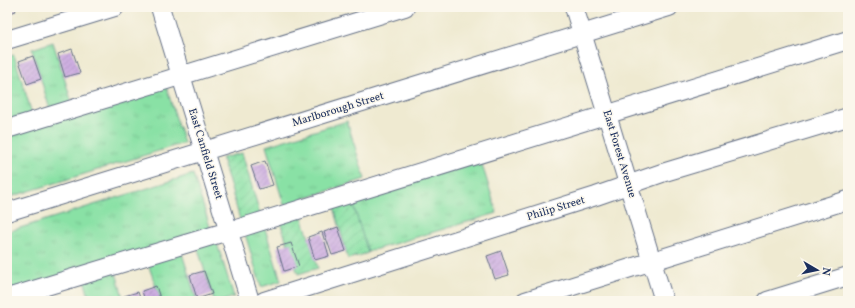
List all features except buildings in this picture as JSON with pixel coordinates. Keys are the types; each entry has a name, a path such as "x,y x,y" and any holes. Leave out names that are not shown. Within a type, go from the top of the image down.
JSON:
{"street":[{"path":"7,40 115,7"},
{"name":"East Canfield Street","path":"160,7 250,301"},
{"path":"7,129 405,7"},
{"name":"East Forest Avenue","path":"574,7 664,301"},
{"name":"Marlborough Street","path":"7,212 669,7"},
{"path":"7,298 848,40"},
{"name":"Philip Street","path":"264,301 596,196 662,173 848,117"},
{"path":"525,301 848,200"},
{"path":"768,301 848,276"}],"green space":[{"path":"53,42 72,103 50,110 32,49"},
{"path":"14,55 33,117 12,123 7,107 7,57"},
{"path":"166,86 184,143 7,198 7,133"},
{"path":"347,121 365,179 284,205 266,146"},
{"path":"242,153 261,217 241,223 222,158"},
{"path":"480,158 497,213 367,252 350,194"},
{"path":"193,174 211,230 7,294 7,232"},
{"path":"350,194 368,253 348,259 332,199"},
{"path":"300,209 318,268 298,274 278,216"},
{"path":"263,222 281,281 261,287 243,227"},
{"path":"216,240 234,297 222,301 214,301 197,246"},
{"path":"181,250 197,301 161,301 147,261"},
{"path":"115,269 124,301 90,301 84,279"}]}
